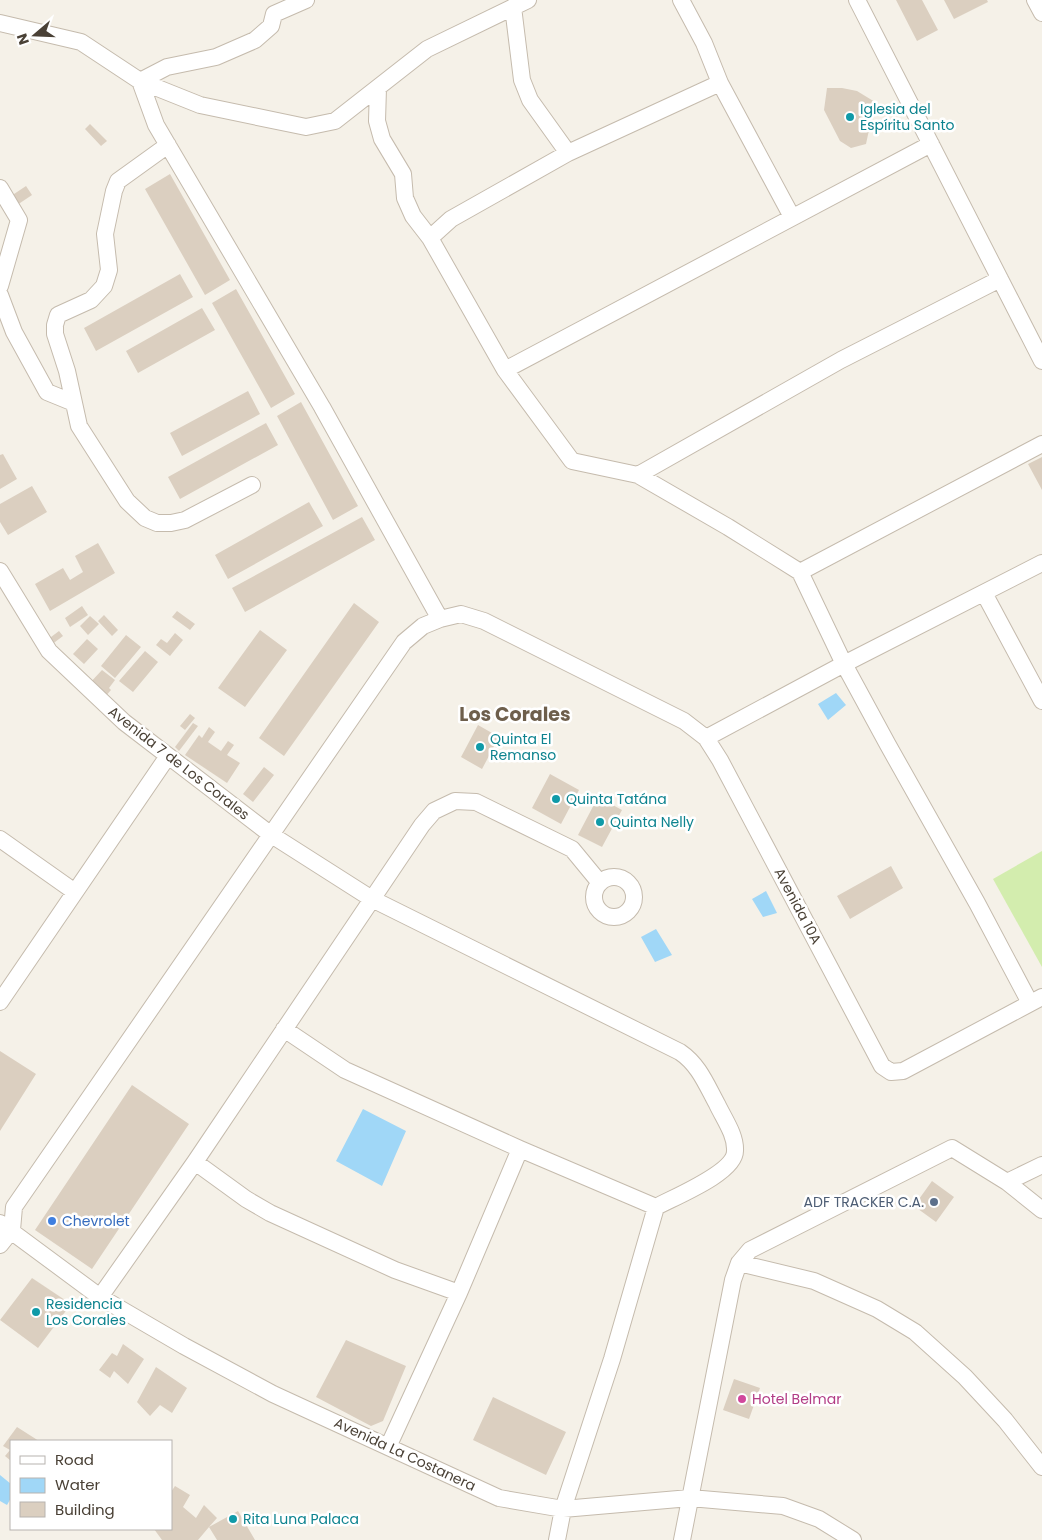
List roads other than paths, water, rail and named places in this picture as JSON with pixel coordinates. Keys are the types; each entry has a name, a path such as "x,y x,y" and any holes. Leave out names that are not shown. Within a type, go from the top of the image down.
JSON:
{"street":[{"path":"140,82 167,67 216,57 254,40 271,26 274,14 306,0"},
{"path":"682,0 704,43 720,83 792,217"},
{"path":"857,0 1042,361"},
{"path":"1035,0 1042,12"},
{"path":"0,23 81,42 140,82 200,105 306,126 335,121 427,49 521,4 522,80 530,100 568,153"},
{"path":"140,82 156,125 317,399 440,619"},
{"path":"430,238 451,219 568,153 720,83"},
{"path":"378,88 377,121 382,138 403,174 405,198 413,216 430,238 505,370 572,460 638,475 728,527 800,572 844,664 888,746 977,903 1036,1000"},
{"path":"505,370 931,144"},
{"path":"168,145 118,181 114,191 105,234 108,270 104,286 91,300 58,315 55,324 55,334 67,371 79,426 127,501 145,518 157,523 185,520 252,484"},
{"path":"0,188 19,220 0,286"},
{"path":"638,475 841,360 1000,279"},
{"path":"0,295 14,332 47,392 74,403"},
{"path":"800,572 1042,444"},
{"path":"706,738 844,664 1042,563"},
{"name":"Avenida 7 de Los Corales","path":"0,571 49,651 124,722 270,834 372,899 680,1052 690,1059 699,1070 733,1137 736,1153 726,1168 710,1179 656,1207"},
{"path":"984,593 1042,701"},
{"name":"Avenida 10A","path":"7,1210 404,642 423,626 440,619 461,614 484,621 684,721 706,738 720,760 882,1066 891,1072 903,1071 1036,1000"},
{"path":"0,1002 168,756"},
{"path":"100,1297 195,1162 422,825 434,811 455,801 476,802 572,849 600,883"},
{"path":"0,839 75,892"},
{"path":"284,1030 345,1070 520,1149 656,1207 612,1359 564,1509 557,1540"},
{"path":"682,1540 733,1280 738,1263 750,1250 952,1148 1007,1182 1042,1210"},
{"path":"388,1447 459,1293 520,1149"},
{"path":"195,1162 246,1199 270,1212 395,1270 459,1293"},
{"path":"1007,1182 1042,1165"},
{"path":"0,1245 6,1227 7,1210"},
{"name":"Avenida La Costanera","path":"6,1227 100,1297 184,1346 273,1394 499,1498 564,1509 690,1498 783,1506 819,1519 853,1540"},
{"path":"738,1263 814,1281 877,1309 915,1332 965,1377 1005,1420 1042,1467"}],"water":[{"path":"836,693 846,705 828,720 818,704"},
{"path":"766,891 777,913 763,917 752,899"},
{"path":"656,929 672,955 655,962 641,937"},
{"path":"363,1109 406,1131 382,1186 336,1161"},
{"path":"0,1475 10,1483 10,1500 7,1505 0,1501"}],"place":[{"name":"Iglesia del Espíritu Santo","path":"850,117"},
{"name":"Quinta El Remanso","path":"480,747"},
{"name":"Quinta Tatána","path":"556,799"},
{"name":"Quinta Nelly","path":"600,822"},
{"name":"ADF TRACKER C.A.","path":"934,1202"},
{"name":"Chevrolet","path":"52,1221"},
{"name":"Residencia Los Corales","path":"36,1312"},
{"name":"Hotel Belmar","path":"742,1399"},
{"name":"Rita Luna Palaca","path":"233,1519"}],"district":[{"name":"Los Corales","path":"515,714"}]}
